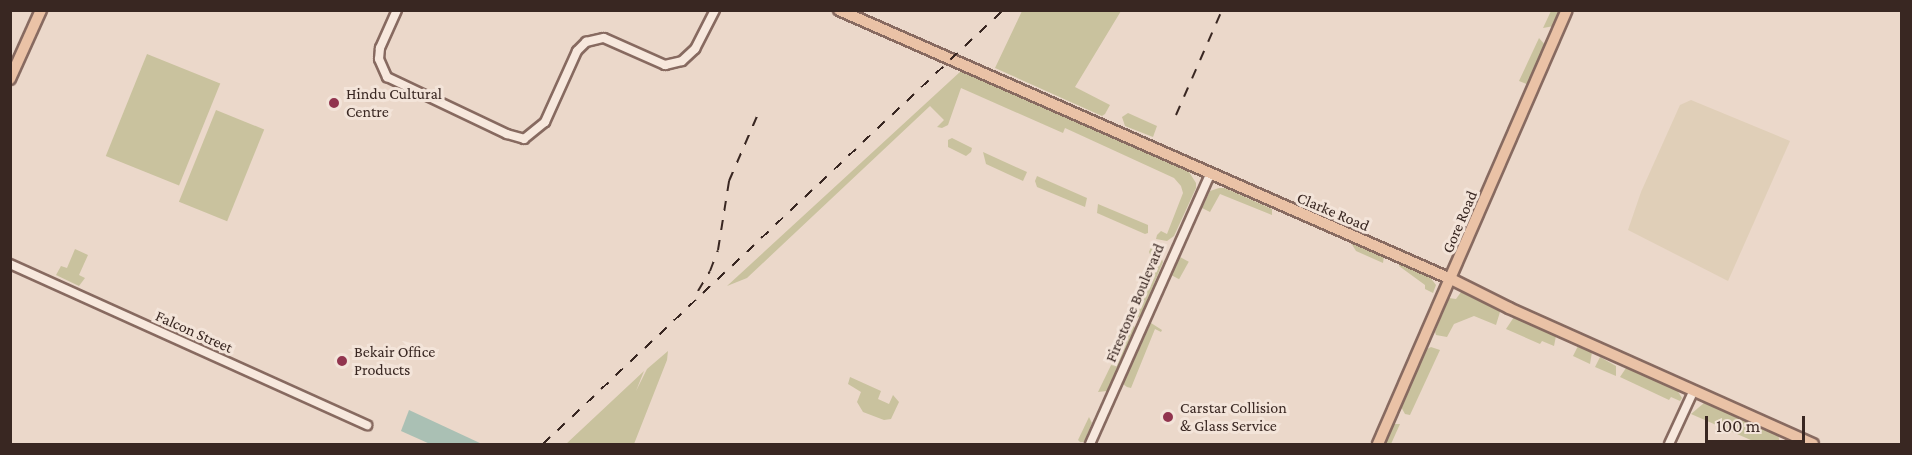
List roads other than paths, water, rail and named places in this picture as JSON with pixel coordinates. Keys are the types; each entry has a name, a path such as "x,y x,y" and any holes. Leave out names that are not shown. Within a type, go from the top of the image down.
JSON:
{"main road":[{"path":"10,79 41,10"},
{"name":"Clarke Road","path":"839,10 1451,279 1694,392 1813,444"},
{"name":"Gore Road","path":"1378,444 1567,10"}],"street":[{"path":"397,10 380,48 380,59 387,77 507,134 524,139 544,122 577,51 586,42 604,38 665,65 682,61 695,49 715,10"},
{"name":"Firestone Boulevard","path":"1090,444 1210,175"},
{"name":"Falcon Street","path":"10,264 367,425"},
{"path":"1670,444 1694,392"}],"railway":[{"path":"543,444 1003,10"},
{"path":"1176,115 1222,10"},
{"path":"698,291 710,271 718,250 729,181 758,114"}],"place":[{"name":"Hindu Cultural Centre","path":"334,103"},
{"name":"Bekair Office Products","path":"342,361"},
{"name":"Carstar Collision & Glass Service","path":"1168,417"}]}
